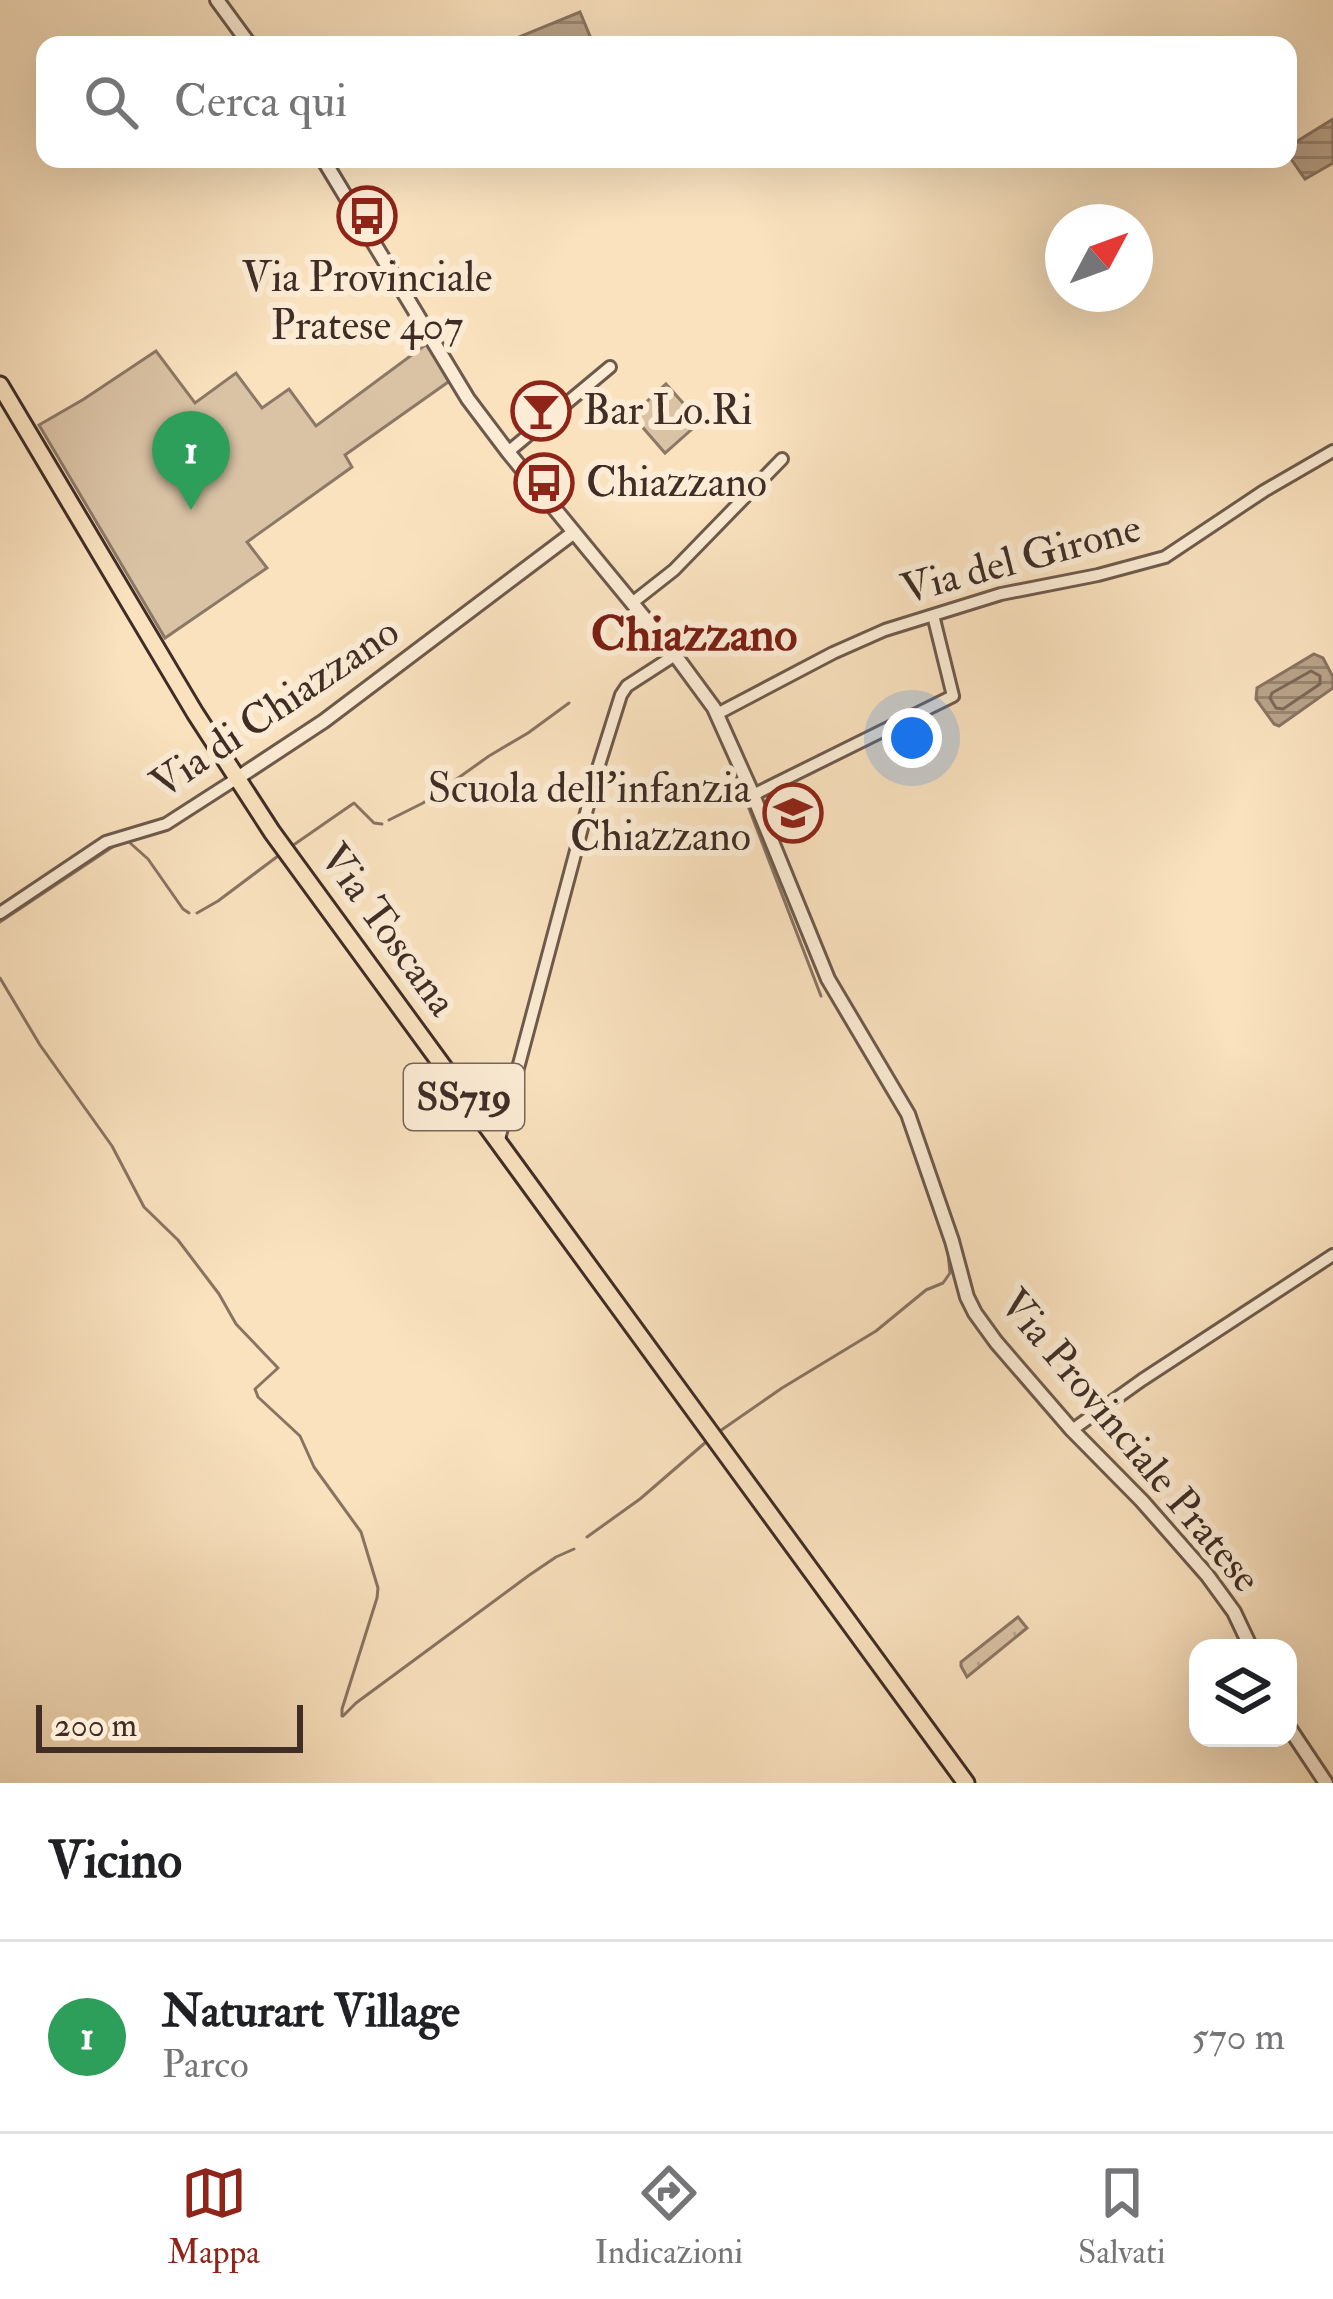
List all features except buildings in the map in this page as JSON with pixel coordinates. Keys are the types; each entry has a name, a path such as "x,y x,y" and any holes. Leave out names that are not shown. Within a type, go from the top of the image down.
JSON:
{"main road":[{"name":"Via Toscana","path":"0,386 236,779 966,1783"}],"street":[{"path":"217,0 243,36"},
{"name":"Via Provinciale Pratese","path":"328,168 440,356 508,452 675,655 717,714 828,979 908,1114 967,1298 996,1342 1072,1430 1207,1575 1247,1639"},
{"path":"508,452 610,367"},
{"name":"Via del Girone","path":"717,714 856,641 933,614 1165,557 1333,451"},
{"path":"632,603 674,570 782,459"},
{"name":"Via di Chiazzano","path":"0,914 106,842 166,824 325,721 572,533"},
{"path":"753,795 953,696 933,614"},
{"path":"498,1143 621,694 675,655"},
{"path":"1072,1430 1333,1255"},
{"path":"1297,1740 1326,1783"}],"green space":[{"path":"428,343 451,380 345,455 352,467 247,542 267,568 165,638 39,425 156,351 195,403 236,373 262,408 289,389 316,426"},
{"path":"666,384 700,422 665,453 632,415"},
{"path":"1018,1617 1027,1628 967,1677 961,1662"}],"water":[{"path":"580,12 590,36 521,36"},
{"path":"1333,119 1333,163 1305,179 1297,168 1297,141"},
{"path":"1314,654 1323,658 1333,688 1279,726 1274,724 1256,699 1257,688"}],"waterway":[{"path":"389,820 423,803 569,703"},
{"path":"728,754 821,996"},
{"path":"292,846 354,803 374,823 382,824"},
{"path":"0,922 120,842"},
{"path":"129,842 189,913"},
{"path":"197,913 278,856"},
{"path":"0,978 40,1045 112,1146 144,1207 178,1240 236,1324 278,1368 255,1389 258,1397 300,1436 314,1467 361,1532 377,1598 342,1716"},
{"path":"720,1431 943,1283 950,1273 948,1253"},
{"path":"587,1537 706,1442"},
{"path":"343,1716 528,1576 574,1549"}],"place":[{"name":"Via Provinciale Pratese 407","path":"367,216"},
{"name":"Bar Lo.Ri","path":"541,411"},
{"name":"Chiazzano","path":"544,483"},
{"name":"Naturart Village","path":"191,510"},
{"name":"Scuola dell'infanzia Chiazzano","path":"793,813"}],"district":[{"name":"Chiazzano","path":"694,635"}]}
